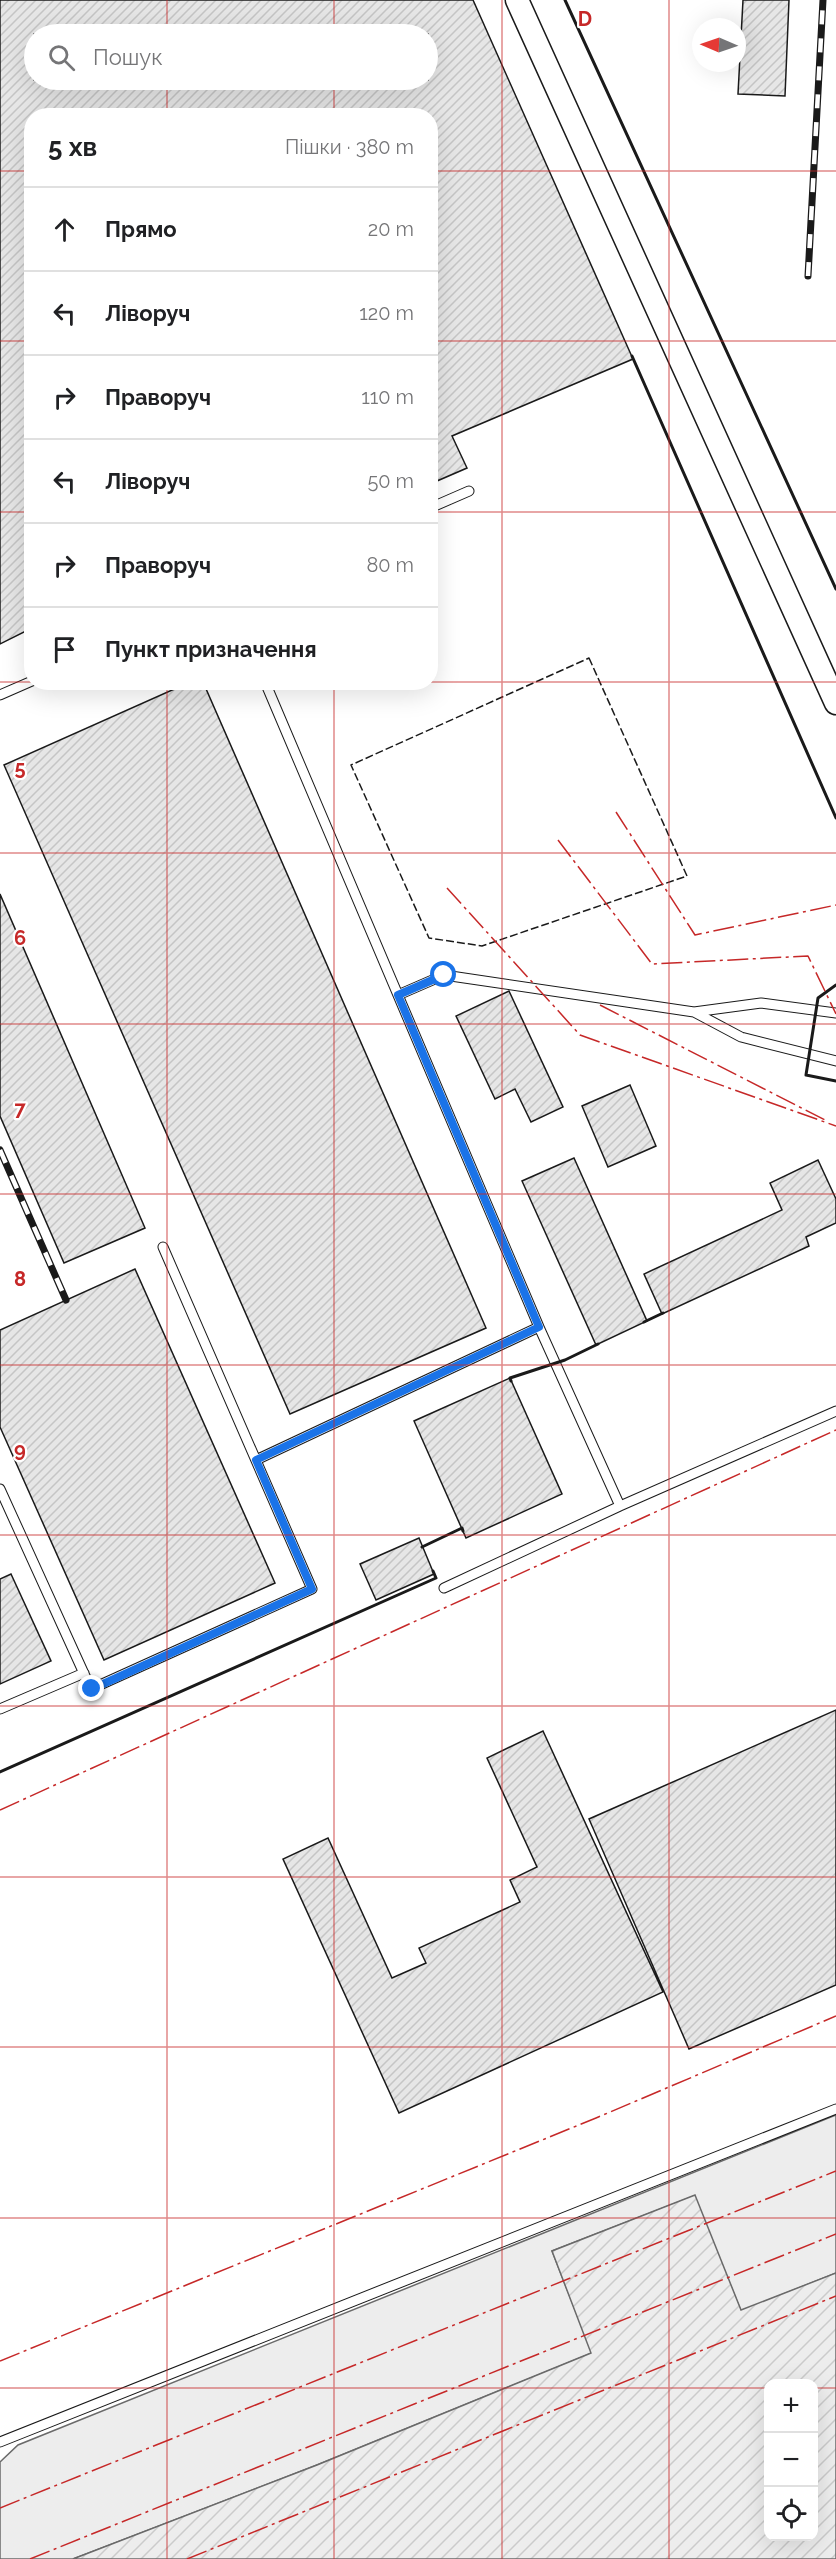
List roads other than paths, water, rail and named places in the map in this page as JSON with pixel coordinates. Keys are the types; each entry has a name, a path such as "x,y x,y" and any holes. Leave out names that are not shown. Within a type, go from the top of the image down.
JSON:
{"street":[{"path":"517,0 836,703"}],"lane":[{"path":"438,505 469,491"},
{"path":"0,695 24,684"},
{"path":"268,690 539,1327 620,1506"},
{"path":"398,995 444,975 694,1012 761,1003 836,1013"},
{"path":"694,1012 741,1037 836,1061"},
{"path":"0,1489 92,1689 312,1589 164,1247"},
{"path":"256,1460 539,1327"},
{"path":"444,1588 620,1506 836,1411"},
{"path":"0,1709 84,1673"},
{"path":"0,2442 836,2109"}],"railway":[{"path":"808,276 823,0"},
{"path":"0,1150 66,1300"}]}
